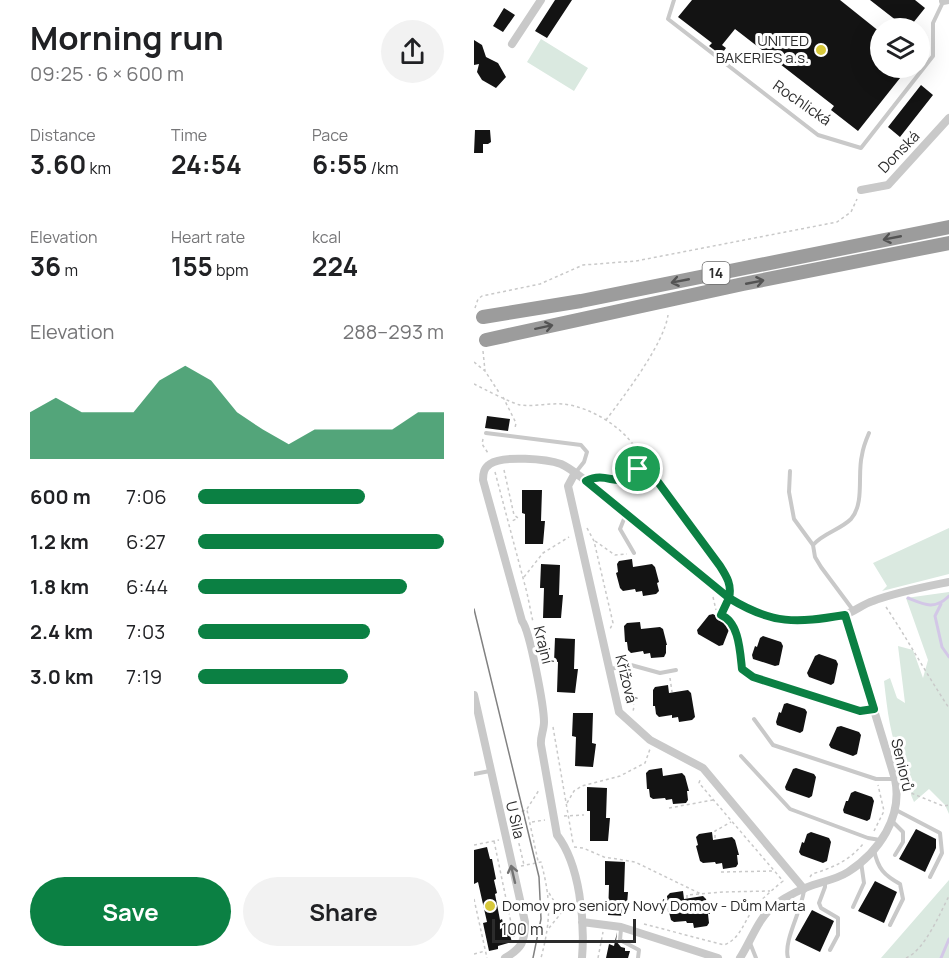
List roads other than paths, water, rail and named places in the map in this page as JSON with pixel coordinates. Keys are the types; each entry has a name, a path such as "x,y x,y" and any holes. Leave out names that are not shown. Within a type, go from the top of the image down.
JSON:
{"highway":[{"name":"14","path":"479,313 593,298 949,226"},
{"name":"14","path":"484,343 743,284 949,243"}],"street":[{"path":"512,44 541,0"},
{"name":"Donská","path":"861,190 888,185 949,118"},
{"name":"Krajní","path":"575,473 564,465 537,459 495,465 484,470 483,480 532,651 544,724 540,737 557,835 574,865 582,922"},
{"path":"575,473 729,598 746,608 780,620 812,620 845,615 872,601 949,582"},
{"name":"Křížová","path":"575,473 568,486 619,712 650,740 703,768 804,889"},
{"name":"Seniorů","path":"740,958 766,913 776,904 804,889 847,872 861,862 881,840 896,810 895,779 845,615"},
{"name":"U Sila","path":"474,694 525,922 524,941 517,951 505,958"},
{"path":"582,958 582,922 621,927 718,958"}],"lane":[{"name":"Rochlická","path":"674,0 668,20 818,135 861,148 933,56 933,23 944,0"},
{"path":"944,0 949,8"},
{"path":"486,433 581,445 587,452 584,462 575,473"},
{"path":"813,545 817,539 840,528 852,517 859,492 861,457 869,433"},
{"path":"790,471 789,492 795,519 813,545 815,557 853,611"},
{"path":"626,514 620,529 634,553"},
{"path":"721,615 729,598"},
{"path":"609,669 631,665 660,673 676,670"},
{"path":"742,669 753,677 860,711 874,709"},
{"path":"753,719 773,745 876,779 895,779"},
{"path":"741,756 790,809 868,838 881,840"},
{"path":"474,774 490,771"},
{"path":"896,810 940,833 942,853 930,877"},
{"path":"892,822 903,831 903,842 895,855"},
{"path":"874,849 884,874 900,884 903,898 890,925"},
{"path":"853,907 864,883 861,862"},
{"path":"825,882 819,903 821,908 838,918 839,929 830,950"},
{"path":"788,958 787,948 802,905 804,889"},
{"path":"621,927 620,940 639,950 638,958"},
{"path":"750,942 756,958"}],"waterway":[{"path":"908,598 934,605 949,596"},
{"path":"941,604 935,616 942,647 949,657"},
{"path":"941,958 949,939"}],"tram line":[{"path":"474,609 539,877 541,919 533,958"}],"place":[{"name":"UNITED BAKERIES a.s.","path":"821,50"},
{"name":"Domov pro seniory Nový Domov - Dům Marta","path":"490,906"}]}
